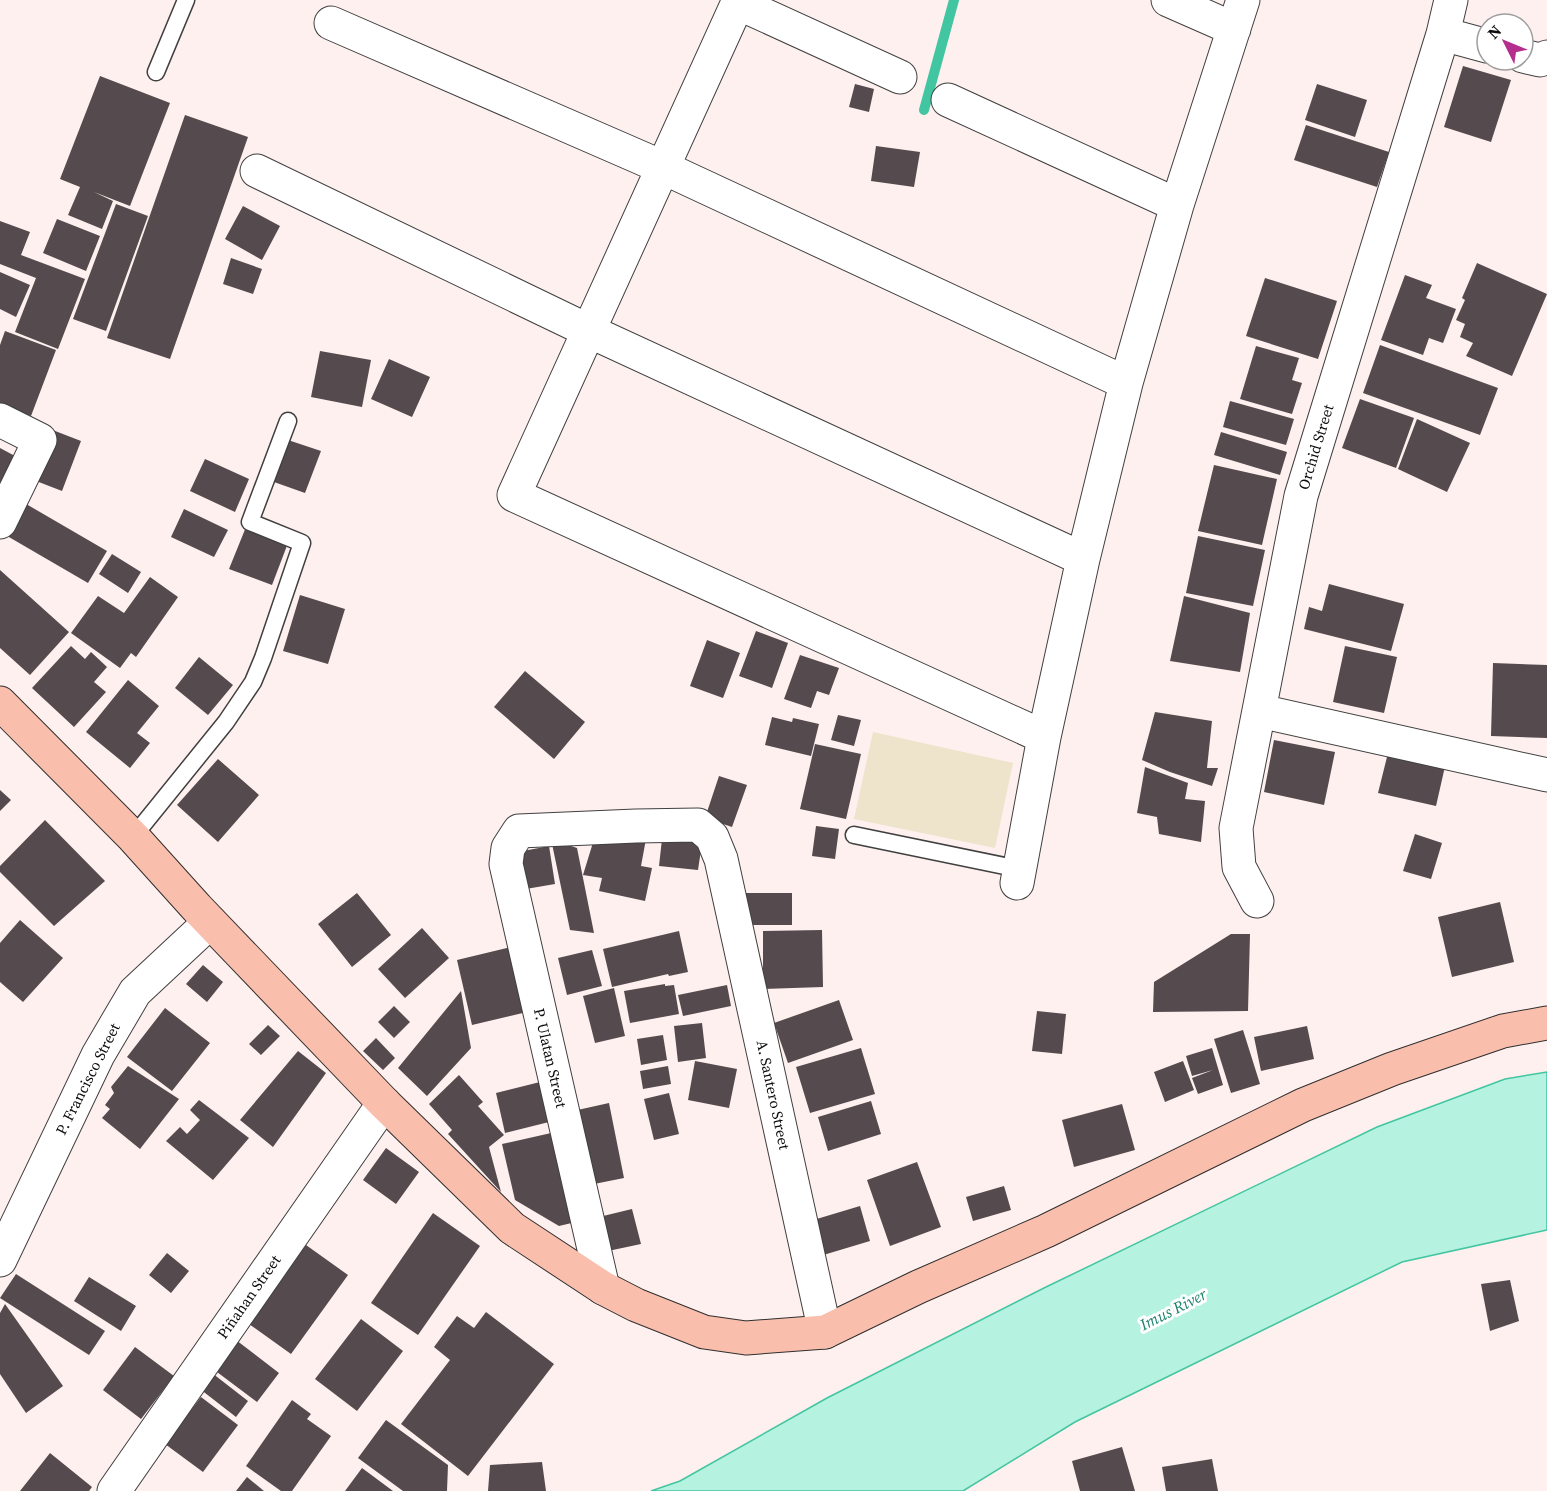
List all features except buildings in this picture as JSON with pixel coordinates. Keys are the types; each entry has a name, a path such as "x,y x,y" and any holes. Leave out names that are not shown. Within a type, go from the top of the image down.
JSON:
{"main road":[{"path":"0,703 134,837 210,922 384,1103 512,1228 603,1288 636,1305 704,1332 746,1338 825,1332 918,1287 1046,1231 1303,1106 1392,1068 1503,1031 1547,1023"}],"street":[{"path":"1018,876 1044,737 1083,559 1126,383 1177,205 1238,14 1168,0"},
{"name":"Orchid Street","path":"1257,901 1239,867 1236,828 1301,496 1443,34 1451,0"},
{"path":"900,77 738,1 514,495 1044,737"},
{"path":"331,23 663,167 1126,383"},
{"path":"1443,34 1475,43"},
{"path":"948,100 1177,205"},
{"path":"257,171 589,331 1083,559"},
{"path":"0,420 40,440 0,522"},
{"path":"1260,711 1547,775"},
{"name":"A. Santero Street","path":"519,831 698,825 712,837 721,859 825,1332"},
{"name":"P. Ulatan Street","path":"519,831 508,848 506,864 603,1288"},
{"name":"P. Francisco Street","path":"0,1260 98,1054 135,992 210,922"},
{"name":"Piñahan Street","path":"114,1491 384,1103"}],"lane":[{"path":"156,72 186,0"},
{"path":"134,837 226,722 253,682 263,658 302,543 250,522 288,421"},
{"path":"854,835 1018,876"}],"shaded area":[{"path":"873,732 1013,763 995,848 854,819"}],"water":[{"name":"Imus River","path":"1547,1072 1547,1230 1402,1262 1075,1422 963,1491 651,1491 680,1481 827,1398 1046,1287 1377,1127 1505,1079"}],"waterway":[{"path":"924,110 954,0"}]}
